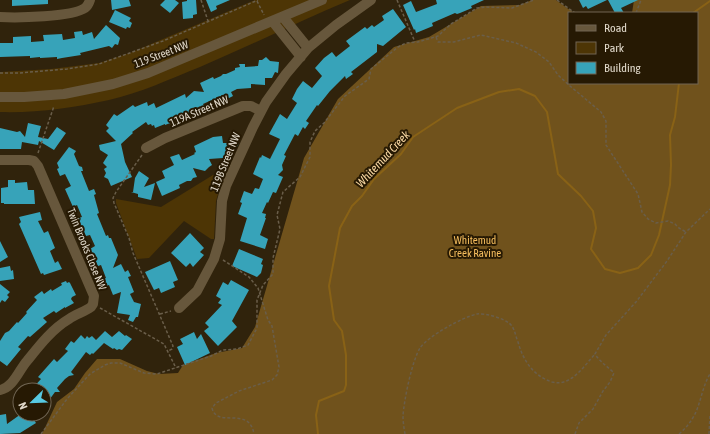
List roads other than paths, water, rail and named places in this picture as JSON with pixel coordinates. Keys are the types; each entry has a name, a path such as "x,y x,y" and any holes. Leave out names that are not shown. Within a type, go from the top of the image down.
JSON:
{"street":[{"name":"119 Street NW","path":"0,97 64,94 113,84 148,73 273,22 322,0"},
{"path":"261,111 278,85 308,48 371,0"},
{"path":"0,17 22,18 47,16 78,11 88,3"},
{"path":"283,17 308,48"},
{"path":"273,22 300,57"},
{"name":"119A Street NW","path":"146,148 165,138 243,106 251,106 261,111"},
{"name":"119B Street NW","path":"179,308 197,291 217,253 220,239 222,201 226,186 261,111"},
{"name":"Twin Brooks Close NW","path":"0,160 34,161 38,166 94,296 93,304 88,309 68,319 55,330 26,362 7,388 0,390"}],"waterway":[{"name":"Whitemud Creek","path":"694,12 710,1"},
{"name":"Whitemud Creek","path":"318,434 316,415 319,401 344,391 346,385 346,355 342,331 334,320 329,286 340,228 352,206 362,196 374,179 401,154 413,137 457,108 499,92 519,89 535,96 547,112 558,174 581,196 593,211 596,228 591,249 605,269 620,273 638,268 651,255 659,235 670,185 670,135 675,117 679,84"}],"park label":[{"name":"Whitemud Creek Ravine","path":"475,246"}]}
